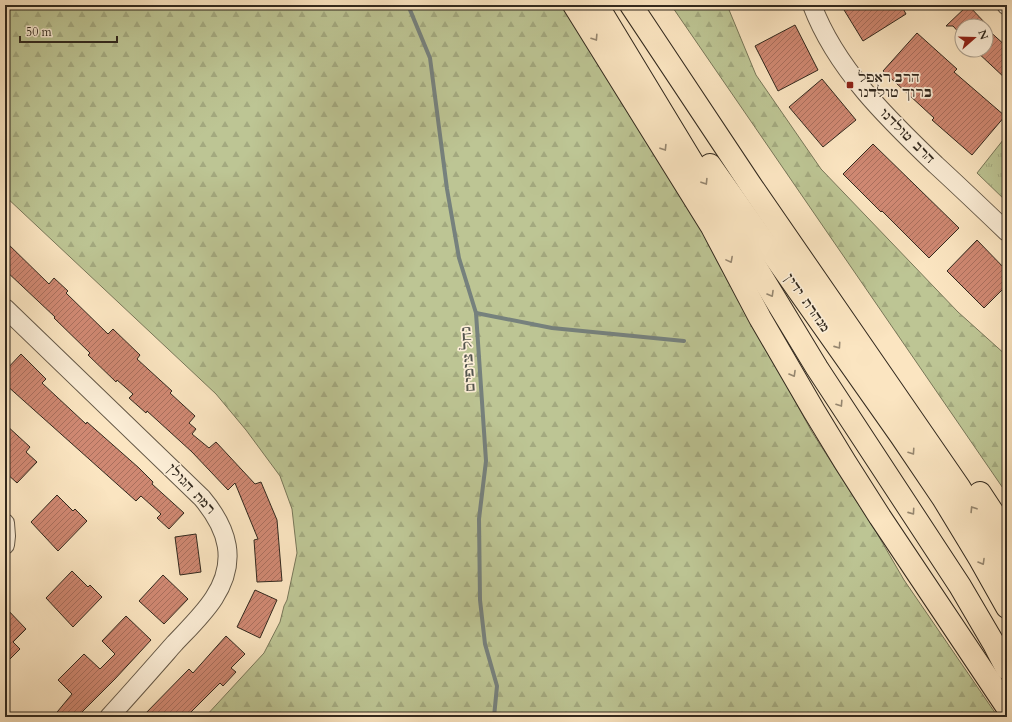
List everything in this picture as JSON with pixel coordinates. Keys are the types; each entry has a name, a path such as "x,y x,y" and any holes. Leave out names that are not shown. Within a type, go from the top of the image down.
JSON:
{"highway":[{"path":"574,5 612,63 712,227 760,318 841,456 1007,708"},
{"path":"598,5 813,362 960,586 1007,669"},
{"name":"מנהרת ידין","path":"598,5 909,448 951,511 1007,607"},
{"name":"מנהרת ידין","path":"631,5 750,184 951,475 1007,566"},
{"path":"636,5 773,194 955,455 1007,534"}],"street":[{"name":"הרב טולדנו","path":"812,5 839,56 876,105 899,130 1007,232"},
{"name":"רמת הגולן","path":"5,308 202,498 218,519 224,534 228,558 221,585 215,598 109,717"},
{"path":"5,523 5,545"}],"green space":[{"path":"5,5 563,5 685,200 812,432 875,530 904,580 998,717 205,717 264,653 280,622 287,600 297,553 292,509 280,476 246,430 216,394 5,196"},
{"path":"671,5 727,5 756,75 821,169 958,312 1007,356 1007,494"},
{"path":"1007,135 1007,202 977,173"}],"building":[{"path":"841,5 901,5 906,14 863,41"},
{"path":"968,5 980,18 954,18"},
{"path":"954,18 954,27 946,26"},
{"path":"795,25 818,70 778,91 755,46"},
{"path":"917,33 957,69 954,72 1005,116 972,155 932,120 934,118 883,71"},
{"path":"994,35 1007,47 1007,80 984,58 994,58"},
{"path":"822,79 856,120 823,147 789,107"},
{"path":"873,144 959,228 929,258 843,174"},
{"path":"977,240 1007,271 1007,285 984,308 947,271"},
{"path":"5,241 49,284 54,278 68,291 66,293 108,334 113,329 140,355 137,359 172,391 170,393 195,416 189,423 196,429 192,434 209,448 216,442 255,484 261,482 277,520 282,581 257,582 254,540 258,539 235,483 228,490 192,452 147,411 146,413 129,398 133,394 117,380 116,382 88,355 90,353 54,318 55,317 5,270"},
{"path":"21,354 46,379 42,383 86,424 87,422 139,468 153,482 152,484 184,513 169,529 157,518 161,514 141,496 136,501 5,384 5,371"},
{"path":"5,424 30,447 26,452 37,462 17,483 5,472 5,468 9,464 5,460"},
{"path":"57,495 73,511 75,509 87,521 58,551 31,522"},
{"path":"196,534 201,572 180,575 175,537"},
{"path":"72,571 88,587 90,585 102,597 73,627 46,598"},
{"path":"163,575 188,599 164,624 139,601"},
{"path":"255,590 277,600 260,638 237,627"},
{"path":"5,607 26,629 13,642 20,649 5,664"},
{"path":"126,616 151,640 77,717 53,717 72,694 58,680 84,654 100,669 115,654 102,641"},
{"path":"226,636 245,654 231,668 236,672 223,686 220,683 186,717 142,717 189,669 193,673"}],"waterway":[{"name":"נחל צופים","path":"408,5 430,58 447,189 459,258 476,313 486,461 479,519 480,600 485,644 497,686 494,717"},
{"path":"476,313 552,328 684,341"}],"place":[{"name":"הרב ראפל ברוך טולדנו","path":"850,85"}]}
